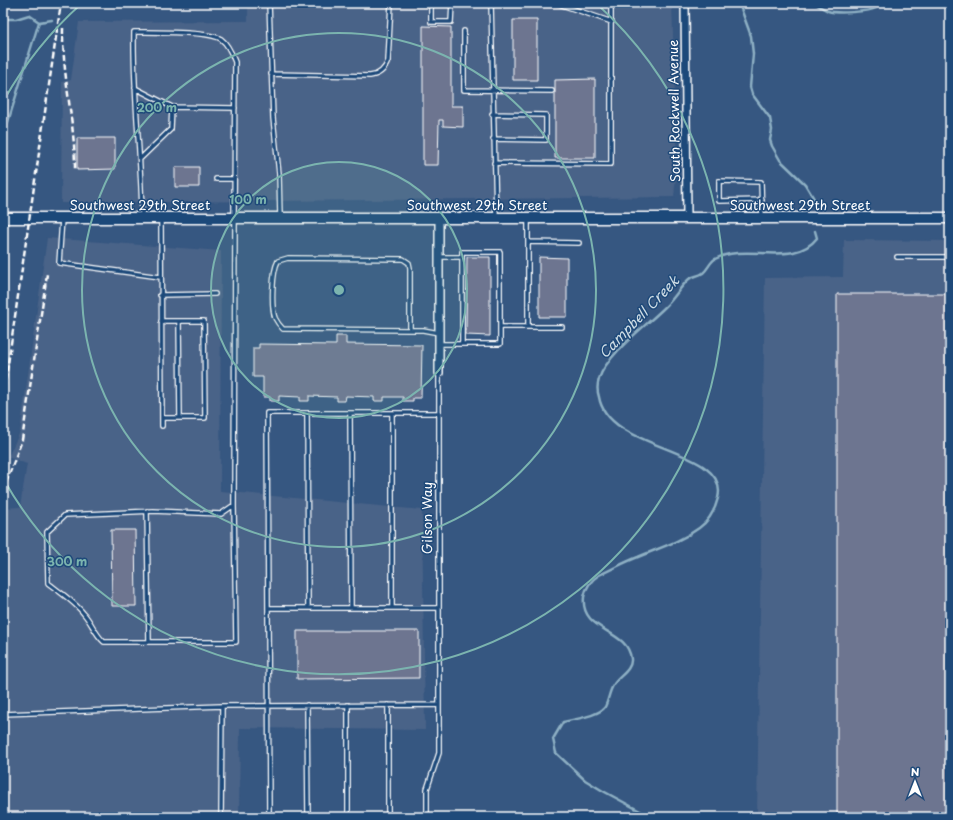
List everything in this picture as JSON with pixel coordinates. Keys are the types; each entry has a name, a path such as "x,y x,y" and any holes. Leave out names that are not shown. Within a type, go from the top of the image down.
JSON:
{"street":[{"name":"South Rockwell Avenue","path":"685,3 687,218"},
{"name":"Southwest 29th Street","path":"3,218 950,218"},
{"name":"Gilson Way","path":"439,218 439,373"}],"lane":[{"path":"269,3 273,118 280,174 280,218"},
{"path":"271,74 370,76 378,74 386,66 388,61 391,3"},
{"path":"431,3 432,22 451,22 452,3"},
{"path":"491,3 492,114 496,218"},
{"path":"556,3 612,22"},
{"path":"494,163 610,164 611,3"},
{"path":"464,31 464,90 552,92"},
{"path":"142,218 135,88 134,32 206,34 220,38 229,48 235,62 233,179 236,642 104,642 98,636 85,614 74,603 48,583 47,532 65,515 147,511 221,514 234,505"},
{"path":"135,88 172,107 235,108"},
{"path":"140,159 171,129 172,107"},
{"path":"492,114 546,115 546,140 493,139"},
{"path":"216,179 233,179"},
{"path":"762,200 719,200 719,182 761,182 762,200 762,218"},
{"path":"161,217 160,295 162,426"},
{"path":"62,218 59,263 160,277"},
{"path":"528,218 528,327"},
{"path":"528,242 579,243"},
{"path":"439,344 462,344 500,344 500,252 462,252 462,344"},
{"path":"439,257 462,257"},
{"path":"897,257 950,257"},
{"path":"410,330 411,273 409,263 403,259 288,258 278,261 274,268 274,308 276,319 282,329 410,330 423,330 439,334"},
{"path":"160,295 215,294"},
{"path":"161,321 204,321 205,418 162,418"},
{"path":"179,321 180,418"},
{"path":"500,327 562,327"},
{"name":"Gilson Way","path":"427,817 427,789 439,753 439,373"},
{"path":"270,817 267,413 439,413"},
{"path":"307,413 308,608"},
{"path":"350,413 351,608"},
{"path":"392,413 392,608"},
{"path":"147,511 149,642"},
{"path":"268,608 439,608"},
{"path":"3,714 222,706 439,704"},
{"path":"307,705 308,817"},
{"path":"348,705 348,817"},
{"path":"388,705 388,817"},
{"path":"221,817 222,706"}],"shaded area":[{"path":"248,3 672,3 677,164 674,197 61,203 62,82 71,80 79,22 248,21"},
{"path":"47,238 221,251 220,491 422,510 425,730 240,728 239,817 3,817 3,508 20,507 27,464 8,457 20,432"},
{"path":"844,240 950,241 950,817 757,817 765,278 843,277"}],"building":[{"path":"513,20 537,20 537,80 513,80"},
{"path":"423,26 451,27 451,106 463,106 463,127 443,126 443,120 439,120 438,165 423,165"},
{"path":"595,79 595,158 555,158 555,80"},
{"path":"77,138 115,138 115,169 77,170"},
{"path":"175,167 199,167 199,187 175,187"},
{"path":"467,257 490,257 490,336 466,335"},
{"path":"539,257 567,258 567,317 539,317"},
{"path":"837,294 950,294 950,817 837,817"},
{"path":"336,336 346,336 346,344 422,345 421,398 413,398 413,401 403,401 403,397 384,397 384,401 374,401 374,397 346,396 345,401 337,401 337,397 309,396 309,401 300,401 300,397 279,396 279,401 270,401 270,397 263,397 263,377 253,377 253,348 259,348 259,344 336,345"},
{"path":"111,530 135,530 136,606 112,606"},
{"path":"297,631 419,631 419,678 297,679"}],"waterway":[{"name":"Campbell Creek","path":"739,3 751,36 753,54 750,87 752,94 770,118 772,130 770,140 772,146 780,160 805,184 816,202"},
{"name":"Campbell Creek","path":"814,3 832,12 872,9 876,8 878,3"},
{"path":"3,19 16,19 29,15 39,22 52,20"},
{"path":"3,138 39,22"},
{"name":"Campbell Creek","path":"647,817 642,812 585,780 556,753 553,739 563,722 592,715 602,710 605,707 612,687 627,670 631,663 628,649 622,641 589,618 585,609 584,597 589,584 599,575 628,561 677,541 703,525 711,515 717,502 717,481 706,468 688,458 644,440 623,429 607,415 598,395 598,381 603,370 618,350 668,304 689,279 703,273 715,259 727,254 796,252 807,247 817,238 815,231"}],"railway":[{"path":"3,398 61,3"},
{"path":"63,28 64,64 73,134 75,169"},
{"path":"3,491 22,440 47,274"}]}
